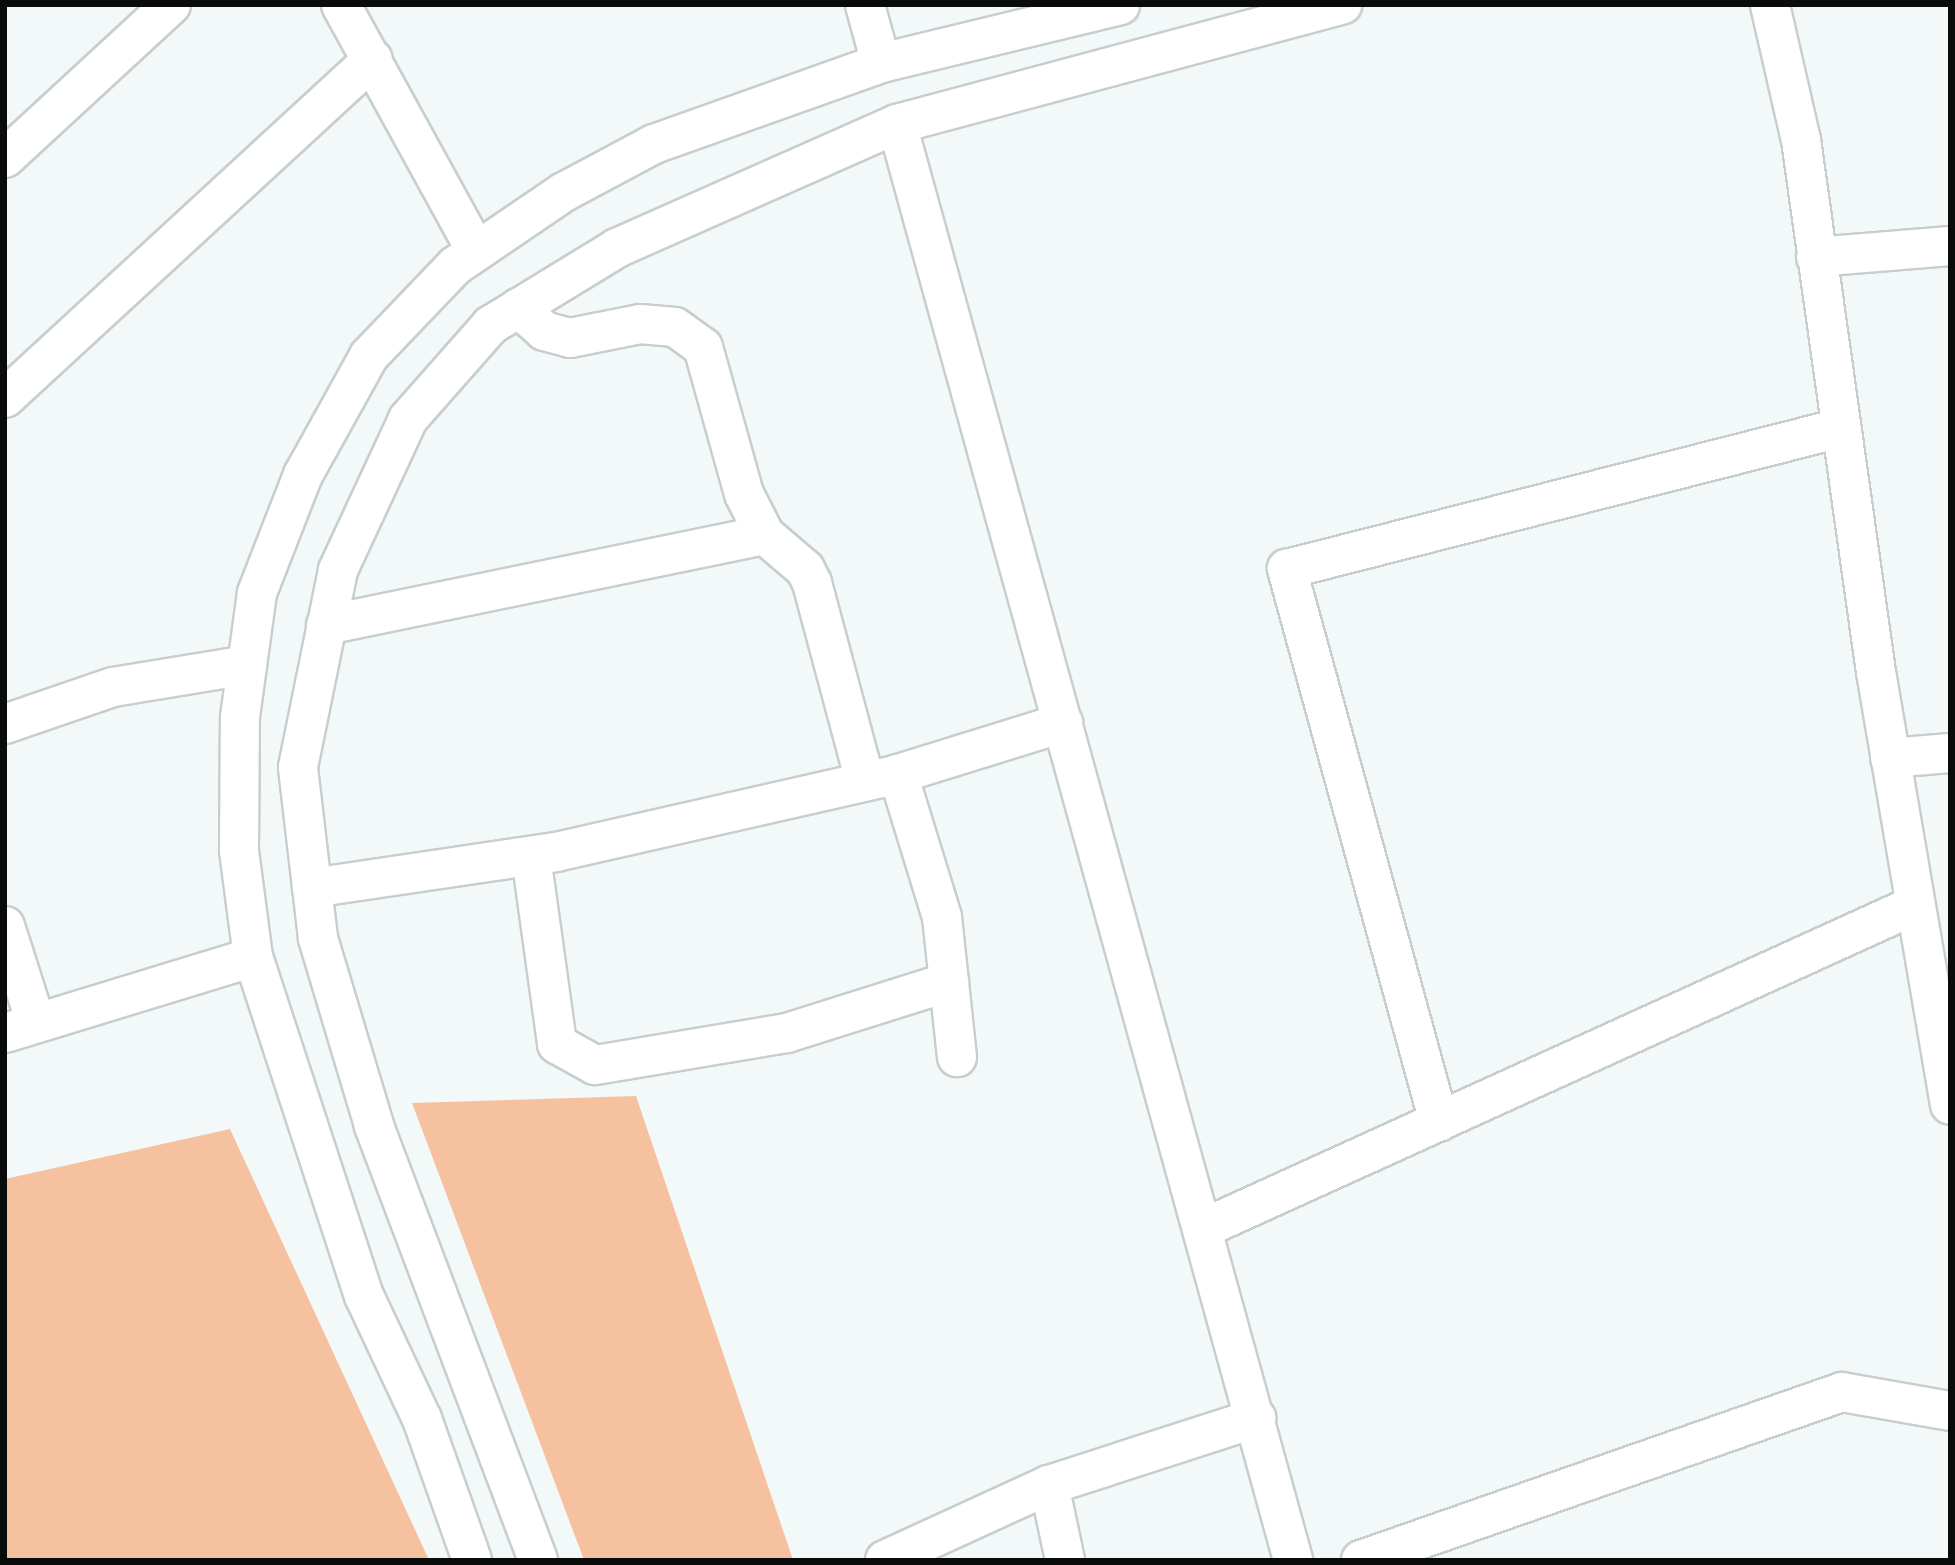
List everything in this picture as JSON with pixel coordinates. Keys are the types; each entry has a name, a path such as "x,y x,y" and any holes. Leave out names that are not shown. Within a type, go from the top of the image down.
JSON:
{"street":[{"path":"5,158 171,5"},
{"path":"341,5 476,251"},
{"path":"865,5 881,63"},
{"path":"472,1560 415,1404 360,1284 253,957 239,850 240,717 257,593 303,475 369,356 476,251 564,192 654,144 881,63 1120,5"},
{"path":"538,1560 374,1125 318,938 298,767 338,570 408,419 491,324 617,248 897,124 1342,5"},
{"path":"1770,5 1801,140 1840,428 1890,758 1950,1105"},
{"path":"5,398 373,59"},
{"path":"897,124 1204,1228 1293,1560"},
{"path":"1816,257 1950,246"},
{"path":"518,308 544,331 570,338 640,324 675,327 703,347 744,494 765,535 805,569 812,583 882,777 942,917 957,1057"},
{"path":"1439,1122 1287,569 1840,428"},
{"path":"326,625 765,535"},
{"path":"5,724 113,687 247,665"},
{"path":"312,888 531,856 882,777 1063,723"},
{"path":"1890,758 1950,753"},
{"path":"531,856 557,1044 595,1065 787,1033 949,982"},
{"path":"1204,1228 1915,905"},
{"path":"5,926 21,1028 253,957"},
{"path":"415,1404 468,1373"},
{"path":"1361,1560 1842,1392 1950,1411"},
{"path":"885,1560 1049,1485 1256,1418"},
{"path":"1049,1485 1066,1560"}],"shaded area":[{"path":"636,1096 793,1560 584,1560 412,1103"},
{"path":"230,1129 429,1560 5,1560 5,1179"}]}
